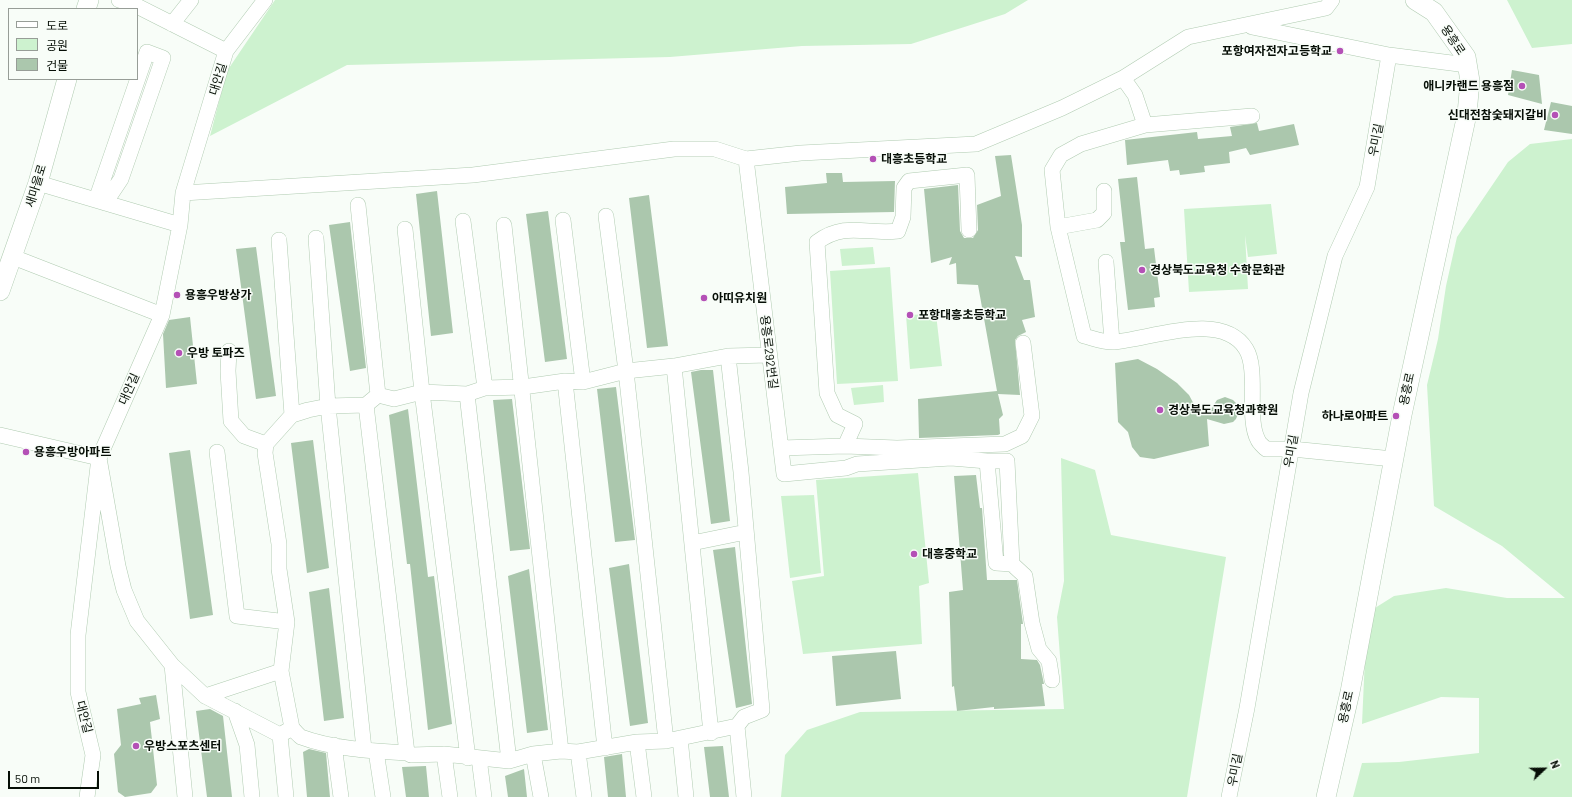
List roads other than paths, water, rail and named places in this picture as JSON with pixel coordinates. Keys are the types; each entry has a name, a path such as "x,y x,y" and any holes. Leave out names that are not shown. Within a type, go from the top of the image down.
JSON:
{"main road":[{"name":"용흥로","path":"1326,797 1350,692 1393,458 1467,114 1470,80 1466,57 1434,12 1416,0"},
{"name":"새마을로","path":"0,290 13,257 38,183 67,80"}],"street":[{"path":"172,24 191,0"},
{"name":"대안길","path":"87,797 93,755 78,692 78,635 99,458 162,315 180,225 183,193 226,52 265,0"},
{"path":"183,193 473,175 674,149 715,149 746,158 801,153 976,144 1062,108 1123,78 1188,37 1326,8 1332,0"},
{"path":"129,1 226,52"},
{"path":"1246,25 1390,55 1467,65"},
{"path":"147,52 164,58 121,179 101,201 147,52"},
{"name":"우미길","path":"1229,797 1249,700 1301,393 1335,256 1367,187 1390,55"},
{"path":"1123,78 1135,95 1145,125"},
{"path":"1252,116 1145,125 1081,144 1061,155 1052,170 1058,227 1084,336 1112,342 1210,328 1229,333 1241,341 1248,351 1251,367 1254,421 1257,439 1266,449 1292,449 1393,458"},
{"name":"용흥로292번길","path":"746,158 784,474 846,468 857,464 951,458 987,462"},
{"path":"845,446 855,424 837,415 827,393 817,242 828,234 858,229 883,233 898,231 903,217 904,188 909,181 968,175 969,230"},
{"path":"38,183 180,225"},
{"path":"1058,227 1097,220 1104,213 1104,191"},
{"path":"358,205 378,395"},
{"path":"606,216 673,740 686,797"},
{"path":"563,220 583,382"},
{"path":"463,221 485,388"},
{"path":"504,225 523,387 561,751"},
{"path":"405,229 422,392 474,758 484,797"},
{"path":"316,238 328,406 370,750 383,797"},
{"path":"279,240 292,415"},
{"path":"13,257 162,315"},
{"path":"1106,262 1112,342"},
{"path":"782,448 845,446 897,448 1005,444 1022,436 1032,416 1022,343"},
{"path":"229,351 228,377 231,421 244,436 266,444"},
{"path":"378,395 394,399 422,392 467,394 485,388 523,387 565,381 583,382 626,371 674,366 728,356 769,355"},
{"path":"0,435 99,458 118,566 124,590 137,621 172,666 205,696 235,711 286,732 334,745 407,753 411,755 444,754 509,761 533,754 561,751 578,752 637,742 673,740 710,733 737,726 744,717 762,710 728,356"},
{"path":"674,366 710,733"},
{"path":"565,381 605,748"},
{"path":"467,394 509,761"},
{"path":"286,797 286,732 281,671 287,622 279,569 279,544 265,453 266,444 292,415 328,406 366,405 378,395"},
{"path":"366,405 407,753"},
{"path":"217,452 237,616 287,622"},
{"path":"1012,564 1007,461 987,462 996,563 1012,564 1025,576 1032,623 1039,649 1049,661 1052,680"},
{"path":"692,543 746,532"},
{"path":"172,666 184,797"},
{"path":"205,696 281,671"},
{"path":"235,711 247,745 252,797"},
{"path":"737,726 744,797"},
{"path":"637,742 644,797"},
{"path":"334,745 342,797"},
{"path":"578,752 584,797"},
{"path":"444,754 450,797"},
{"path":"533,754 541,797"}],"place":[{"name":"포항여자전자고등학교","path":"1340,51"},
{"name":"애니카랜드 용흥점","path":"1522,86"},
{"name":"신대전참숯돼지갈비","path":"1555,115"},
{"name":"대흥초등학교","path":"873,159"},
{"name":"경상북도교육청 수학문화관","path":"1142,270"},
{"name":"용흥우방상가","path":"177,295"},
{"name":"아띠유치원","path":"704,298"},
{"name":"포항대흥초등학교","path":"910,315"},
{"name":"우방 토파즈","path":"179,353"},
{"name":"경상북도교육청과학원","path":"1160,410"},
{"name":"하나로아파트","path":"1396,416"},
{"name":"용흥우방아파트","path":"26,452"},
{"name":"대흥중학교","path":"914,554"},
{"name":"우방스포츠센터","path":"136,746"}]}
